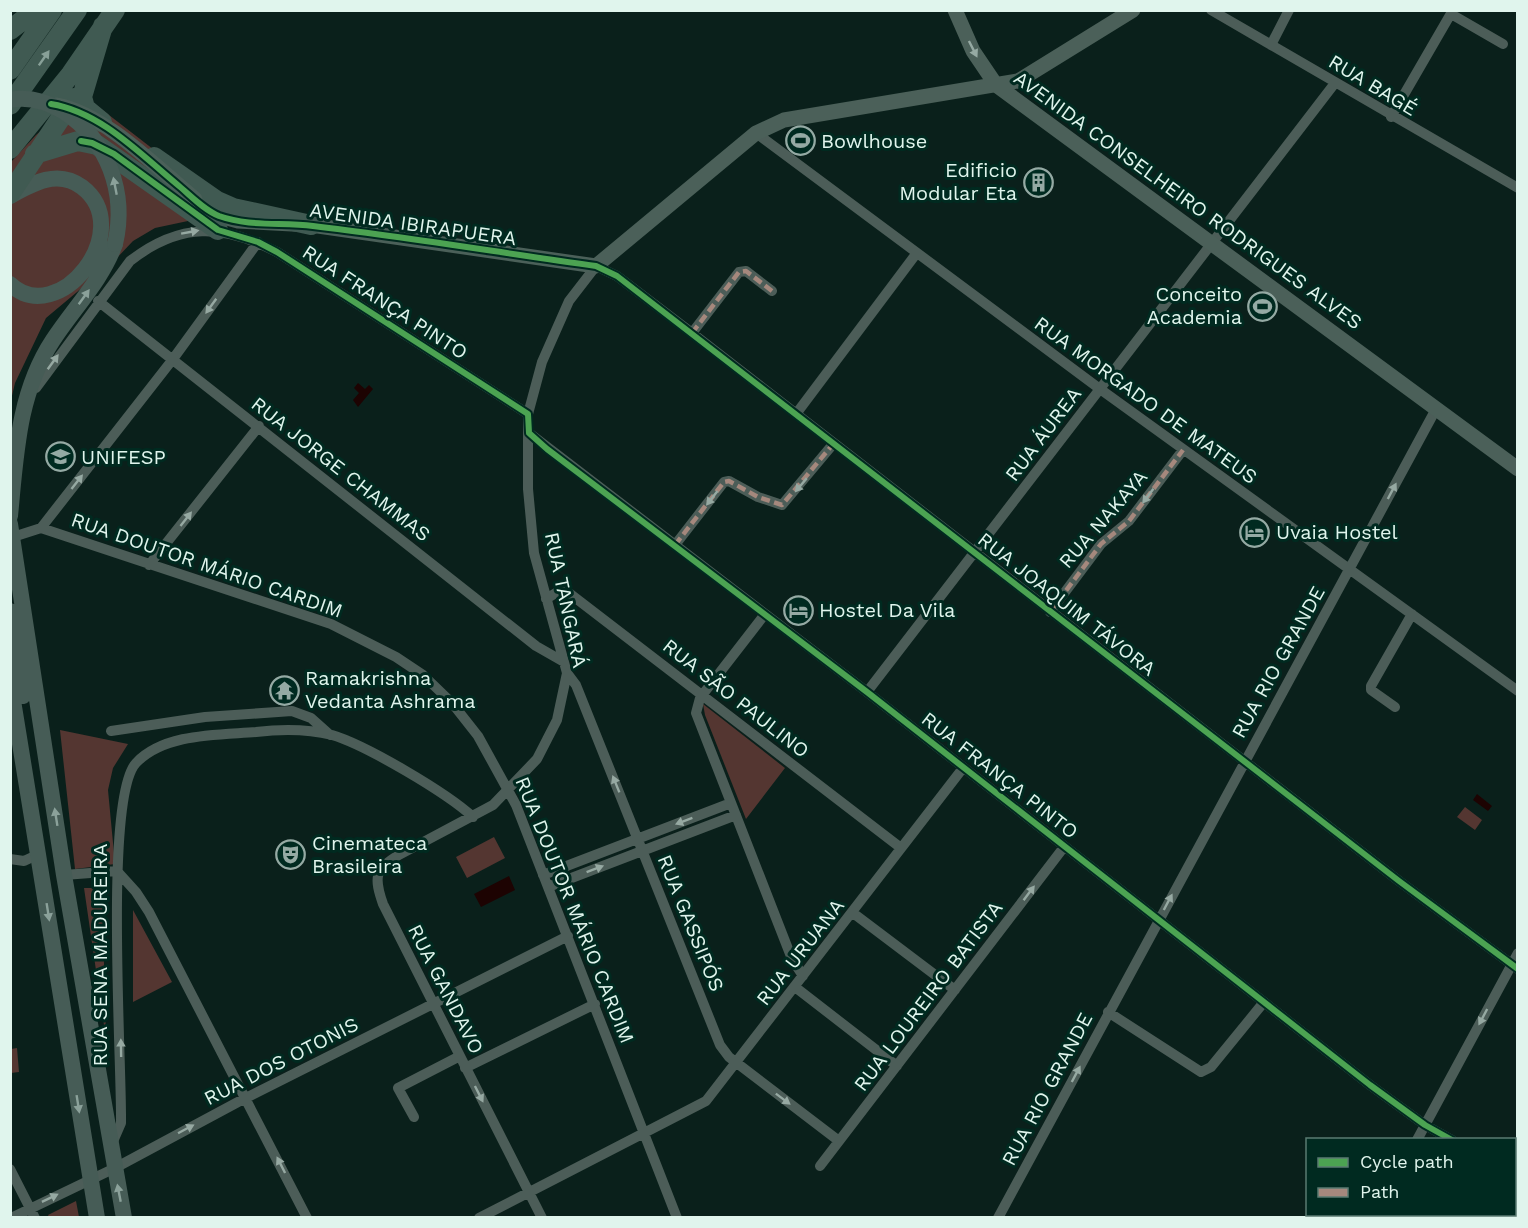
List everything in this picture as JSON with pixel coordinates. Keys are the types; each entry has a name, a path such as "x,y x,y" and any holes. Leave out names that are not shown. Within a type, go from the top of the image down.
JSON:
{"highway":[{"path":"13,18 36,10"},
{"path":"10,70 52,10"},
{"path":"10,105 77,10"},
{"path":"10,132 100,18 115,10"},
{"path":"100,18 84,84 82,103 85,108 217,201 233,208 311,225"},
{"path":"10,149 71,74 100,18"},
{"path":"10,195 35,154 84,84"},
{"path":"94,144 98,132 102,129 116,131"},
{"path":"35,154 73,142 94,144 114,154 218,230"}],"main road":[{"path":"10,100 40,101 51,104 86,129 106,158 113,178 118,208 116,244 102,272 47,350 36,370 21,411 10,516"},
{"path":"10,195 33,183 62,178 74,182 85,190 99,208 102,220 98,249 81,273 71,282 46,296 33,297 10,284"},
{"name":"RUA SENA MADUREIRA","path":"12,530 64,875 124,1218"},
{"path":"10,611 23,702 20,744"},
{"name":"RUA SENA MADUREIRA","path":"10,682 96,1218"}],"street":[{"path":"955,10 973,51 996,85 1018,81 1133,10"},
{"name":"RUA BAGÉ","path":"1211,10 1518,189"},
{"path":"1271,45 1290,10"},
{"path":"1391,117 1452,12 1503,44"},
{"name":"RUA ÁUREA","path":"867,692 1335,83"},
{"name":"AVENIDA CONSELHEIRO RODRIGUES ALVES","path":"596,266 756,134 784,120 996,85 1517,468"},
{"name":"AVENIDA IBIRAPUERA","path":"51,104 88,116 126,142 216,214 238,221 311,225 596,266"},
{"name":"RUA MORGADO DE MATEUS","path":"756,134 1100,389 1518,691"},
{"name":"RUA FRANÇA PINTO","path":"21,411 98,301 130,261 148,246 186,232 218,230 258,242 277,252 528,414"},
{"path":"41,528 172,359 258,242"},
{"path":"796,414 916,254"},
{"name":"RUA JOAQUIM TÁVORA","path":"596,266 617,276 692,333 1050,612 1514,967"},
{"name":"RUA TANGARÁ","path":"473,817 493,805 537,759 557,720 567,673 532,538 528,489 528,414 542,362 569,300 596,266"},
{"path":"692,333 739,272 746,271 772,291"},
{"name":"RUA JORGE CHAMMAS","path":"98,301 536,646 564,662"},
{"name":"RUA RIO GRANDE","path":"998,1218 1436,409"},
{"path":"149,565 259,426"},
{"name":"RUA FRANÇA PINTO","path":"529,433 867,692 1264,1002 1425,1125 1448,1138"},
{"path":"675,545 724,482 729,481 758,497 782,505 834,443"},
{"name":"RUA NAKAYA","path":"1050,612 1101,544 1129,521 1184,450"},
{"name":"RUA DOUTOR MÁRIO CARDIM","path":"12,530 41,528 331,624 396,657 423,675 452,703 478,736 509,790 595,1004 677,1218"},
{"name":"RUA SÃO PAULINO","path":"546,599 559,591 569,592 901,848"},
{"path":"765,614 698,702 696,713 792,959 803,976"},
{"path":"1395,706 1371,690 1371,686 1412,614"},
{"name":"RUA GASSIPÓS","path":"567,673 576,685 720,1045 737,1063 839,1141"},
{"path":"111,731 205,717 292,711 311,718 331,735"},
{"name":"RUA SENA MADUREIRA","path":"111,1146 121,1123 117,871 127,778 137,763 150,751 166,744 206,736 278,729 331,735 375,756 450,799 473,817"},
{"name":"RUA URUANA","path":"479,1218 701,1106 737,1063 963,768"},
{"path":"543,875 731,803"},
{"path":"548,887 736,816"},
{"name":"RUA GANDAVO","path":"473,817 392,859 377,873 378,888 383,904 542,1218"},
{"name":"RUA LOUREIRO BATISTA","path":"820,1166 1064,847"},
{"path":"10,859 24,861 39,854"},
{"path":"64,875 117,871 136,892 149,912 247,1098 307,1218"},
{"path":"853,913 955,990"},
{"name":"RUA DOS OTONIS","path":"11,1218 32,1213 90,1179 568,936"},
{"path":"1418,1138 1514,967 1518,952"},
{"path":"795,987 897,1066"},
{"path":"1108,1012 1201,1072 1211,1067 1264,1002"},
{"path":"465,1068 595,1004"},
{"path":"414,1117 398,1088 460,1056"},
{"path":"10,1169 32,1213"}],"shaded area":[{"path":"87,98 215,197 202,218 155,228 133,241 114,261 46,318 15,383 11,400 11,162 36,135 78,99"},
{"path":"358,383 365,389 369,385 373,389 358,407 353,400 359,393 354,388"},
{"path":"703,704 785,768 746,819 705,715"},
{"path":"60,730 128,744 113,768 108,790 115,864 75,869"},
{"path":"1477,794 1492,806 1488,811 1473,800"},
{"path":"1465,807 1482,820 1475,830 1457,817"},
{"path":"494,837 505,858 467,878 456,857"},
{"path":"509,876 515,890 481,907 474,894"},
{"path":"84,888 102,888 106,1039"},
{"path":"133,910 172,982 133,1002"},
{"path":"17,1048 19,1072 11,1073 11,1049"},
{"path":"76,1201 79,1217 49,1217 48,1215"}],"marked path":[{"path":"692,333 739,272 746,271 772,291"},
{"path":"675,545 724,482 729,481 758,497 782,505 834,443"},
{"path":"1050,612 1101,544 1129,521 1183,450"}],"cycle path":[{"path":"51,104 87,116 120,136 203,207 219,216 242,222 349,230 596,266 617,276 1399,881 1518,969"},
{"path":"81,141 92,143 114,154 218,230 258,242 277,252 528,414 529,433 547,449 867,692 1370,1085 1425,1125 1448,1138"}],"place":[{"name":"Bowlhouse","path":"800,141"},
{"name":"Edificio Modular Eta","path":"1038,182"},
{"name":"Conceito Academia","path":"1263,306"},
{"name":"UNIFESP","path":"60,457"},
{"name":"Uvaia Hostel","path":"1255,532"},
{"name":"Hostel Da Vila","path":"798,610"},
{"name":"Ramakrishna Vedanta Ashrama","path":"284,690"},
{"name":"Cinemateca Brasileira","path":"291,854"}]}
